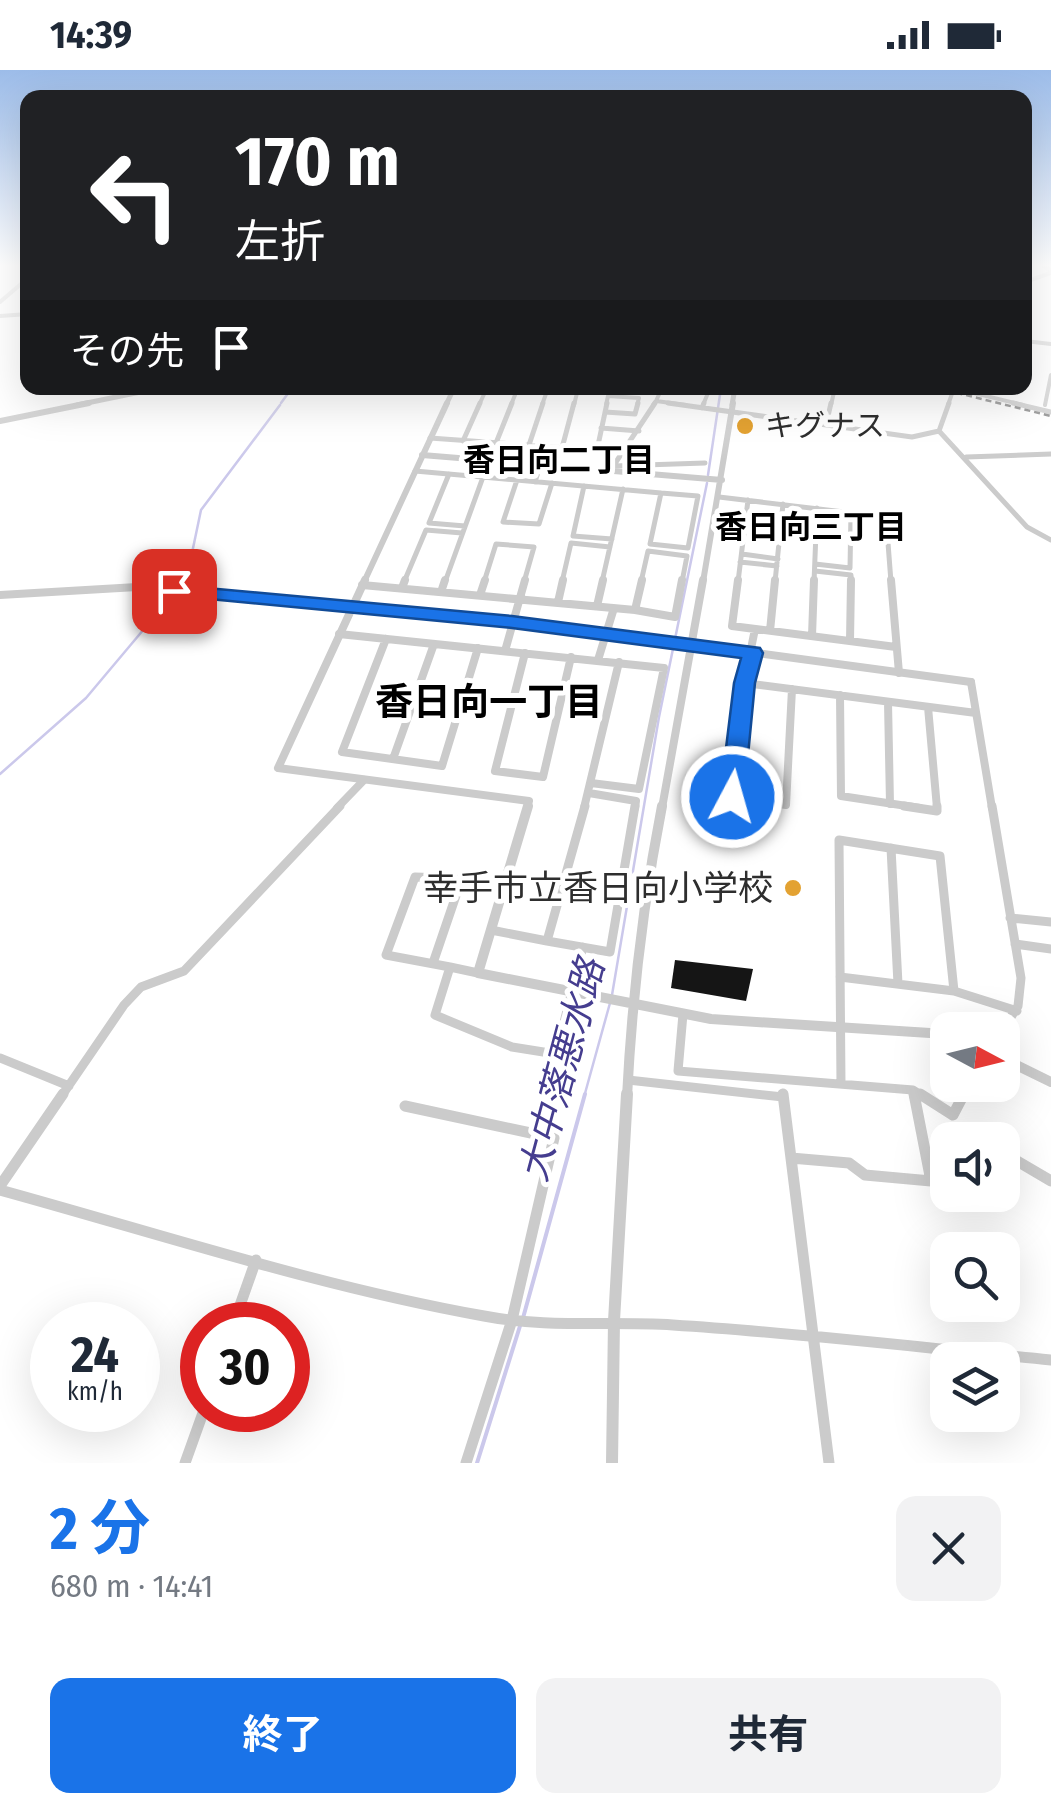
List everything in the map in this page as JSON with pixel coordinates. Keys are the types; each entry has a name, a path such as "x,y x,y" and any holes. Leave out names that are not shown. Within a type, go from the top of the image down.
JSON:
{"street":[{"path":"983,395 1049,409 1051,374"},
{"path":"0,420 125,395"},
{"path":"451,395 278,768 529,802 478,972"},
{"path":"464,440 484,395"},
{"path":"496,443 515,395"},
{"path":"529,446 545,395"},
{"path":"562,448 577,395"},
{"path":"612,468 659,395"},
{"path":"677,404 682,395"},
{"path":"702,408 707,395"},
{"path":"612,1463 614,1320 632,1004 681,642 719,497 713,480 734,395"},
{"path":"826,425 833,395"},
{"path":"939,431 952,395"},
{"path":"597,450 608,396 638,398 634,414 605,412"},
{"path":"656,401 912,437 939,431"},
{"path":"602,428 639,430"},
{"path":"939,431 958,455 966,457 1051,454"},
{"path":"430,438 622,452"},
{"path":"535,482 546,446"},
{"path":"422,455 612,468 713,480"},
{"path":"966,457 1027,528 1051,540"},
{"path":"612,468 704,462"},
{"path":"415,471 641,490 661,492 698,496 688,548 650,544 661,492"},
{"path":"641,490 646,473"},
{"path":"449,474 429,523 464,530"},
{"path":"441,592 483,477"},
{"path":"517,480 504,522 539,524 552,483"},
{"path":"584,486 573,536 611,543"},
{"path":"597,606 623,489"},
{"path":"719,497 886,517 898,673"},
{"path":"748,500 732,626 896,647"},
{"path":"770,631 783,504"},
{"path":"812,636 817,508"},
{"path":"815,568 850,568 851,512"},
{"path":"402,588 426,530 464,530"},
{"path":"558,602 571,544 611,543"},
{"path":"480,594 496,544 534,547 505,651"},
{"path":"362,585 480,594 675,617 686,556 648,551 635,610"},
{"path":"741,558 777,562"},
{"path":"815,568 851,575 850,641"},
{"path":"0,595 137,587 512,622 971,682 1015,944 1022,996 1017,1010 954,991 840,977"},
{"path":"598,660 614,608"},
{"path":"755,629 744,683 732,797 786,806 792,689"},
{"path":"339,634 664,668 639,789 590,788"},
{"path":"386,639 342,752 442,766 478,648"},
{"path":"392,759 434,644"},
{"path":"525,653 495,770 543,777 571,658"},
{"path":"547,941 590,788 619,662"},
{"path":"744,683 976,713"},
{"path":"840,695 840,796 936,811 928,706"},
{"path":"888,702 890,804"},
{"path":"364,780 184,971 141,987 124,1004 0,1188 419,1304 519,1321 614,1320 1051,1360"},
{"path":"491,930 610,952 636,801 590,788"},
{"path":"841,1084 839,840 940,856 954,991"},
{"path":"891,848 898,984"},
{"path":"506,880 415,877 386,956 683,1014 930,1033"},
{"path":"433,963 462,878"},
{"path":"1010,918 1051,922"},
{"path":"1015,944 1051,948"},
{"path":"450,967 434,1015 512,1047 556,1054 583,948"},
{"path":"683,1014 678,1071 913,1090 930,1101"},
{"path":"0,1058 69,1086"},
{"path":"1020,1067 1051,1082"},
{"path":"628,1080 783,1094 829,1463"},
{"path":"791,1158 848,1163 865,1174 931,1181 913,1090"},
{"path":"932,1102 953,1115 960,1102"},
{"path":"405,1106 554,1138 519,1321 466,1463"},
{"path":"1020,1164 1051,1181"},
{"path":"241,1302 256,1260"},
{"path":"185,1463 196,1432"}],"building":[{"path":"675,960 753,969 746,1001 671,988"}],"waterway":[{"path":"281,403 287,395"},
{"name":"大中落悪水路","path":"708,475 720,395"},
{"path":"0,774 86,698 160,610 192,553 201,510 280,405"},
{"name":"大中落悪水路","path":"612,995 659,717 707,483"},
{"name":"大中落悪水路","path":"584,1097 610,1003"},
{"name":"大中落悪水路","path":"523,1318 585,1094"},
{"name":"大中落悪水路","path":"477,1463 520,1326"}],"railway":[{"path":"966,395 1051,416"}],"place":[{"name":"キグナス","path":"745,426"},
{"name":"幸手市立香日向小学校","path":"793,888"}],"district":[{"name":"香日向二丁目","path":"559,460"},
{"name":"香日向三丁目","path":"811,527"},
{"name":"香日向一丁目","path":"489,702"}],"route":[{"path":"174,591 512,622 752,653 744,683 732,797"}]}
